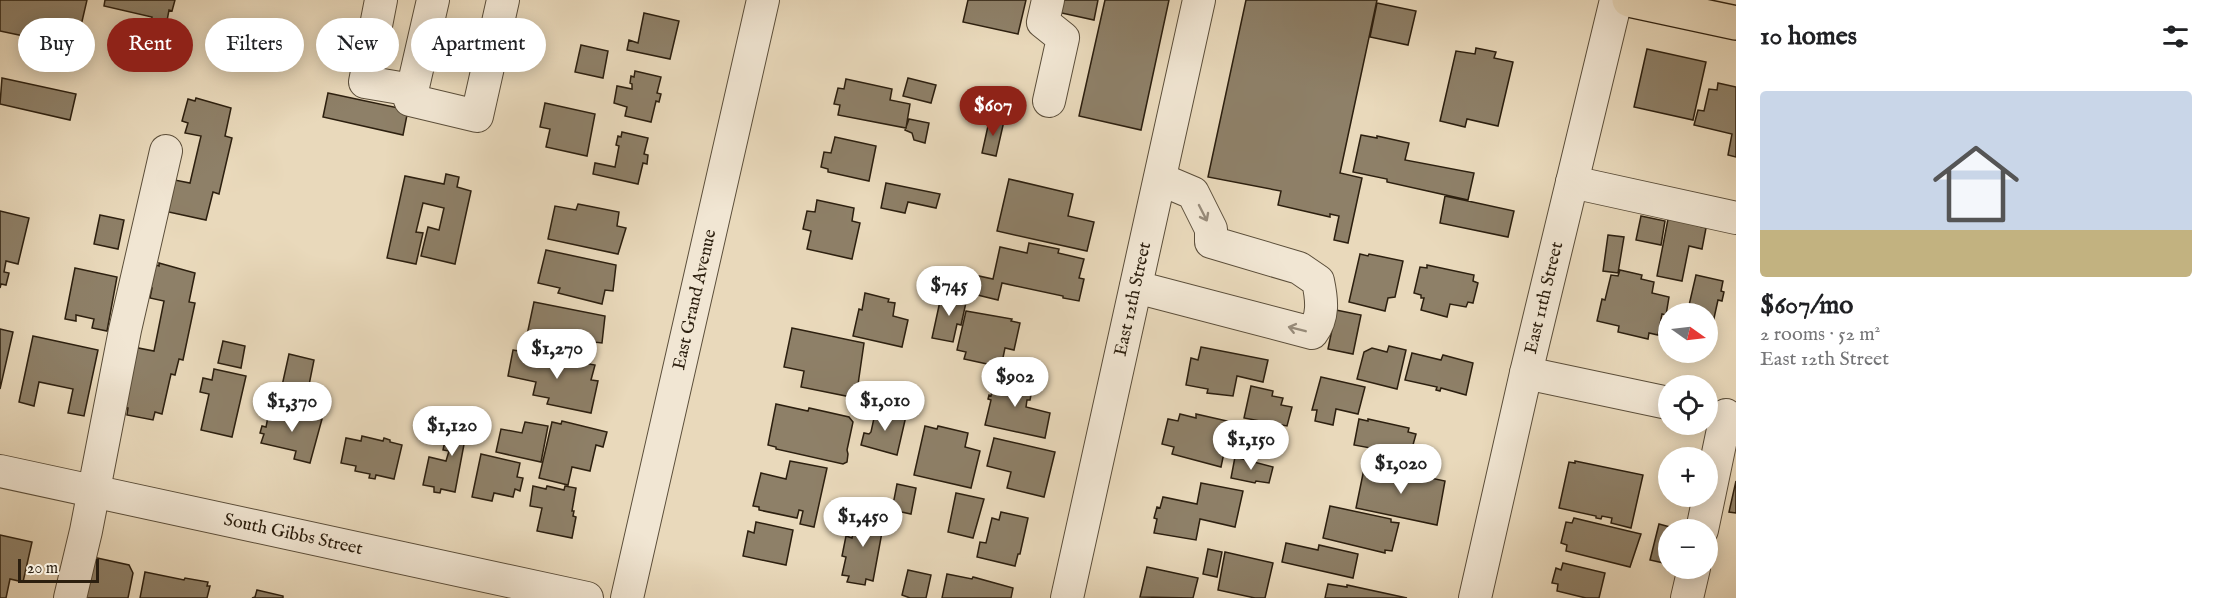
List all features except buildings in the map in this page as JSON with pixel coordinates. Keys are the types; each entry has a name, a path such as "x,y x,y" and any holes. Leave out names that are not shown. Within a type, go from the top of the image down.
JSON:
{"main road":[{"path":"1629,0 1736,23"}],"street":[{"path":"381,0 365,82 412,90"},
{"path":"433,0 410,100 477,116 503,0"},
{"name":"East Grand Avenue","path":"627,598 763,0"},
{"path":"1048,0 1043,22 1063,38 1049,101"},
{"name":"East 12th Street","path":"1067,598 1199,0"},
{"name":"East 11th Street","path":"1475,598 1526,373 1616,0"},
{"path":"70,598 86,531 92,491 128,318 166,151"},
{"path":"1136,287 1312,333 1318,324 1322,301 1318,281 1299,268 1211,242 1211,229 1193,193 1160,179"},
{"path":"1572,182 1736,218"},
{"path":"1526,373 1658,401"},
{"path":"1704,519 1723,415"},
{"name":"South Gibbs Street","path":"0,471 586,598"},
{"path":"1688,598 1692,579"}]}
